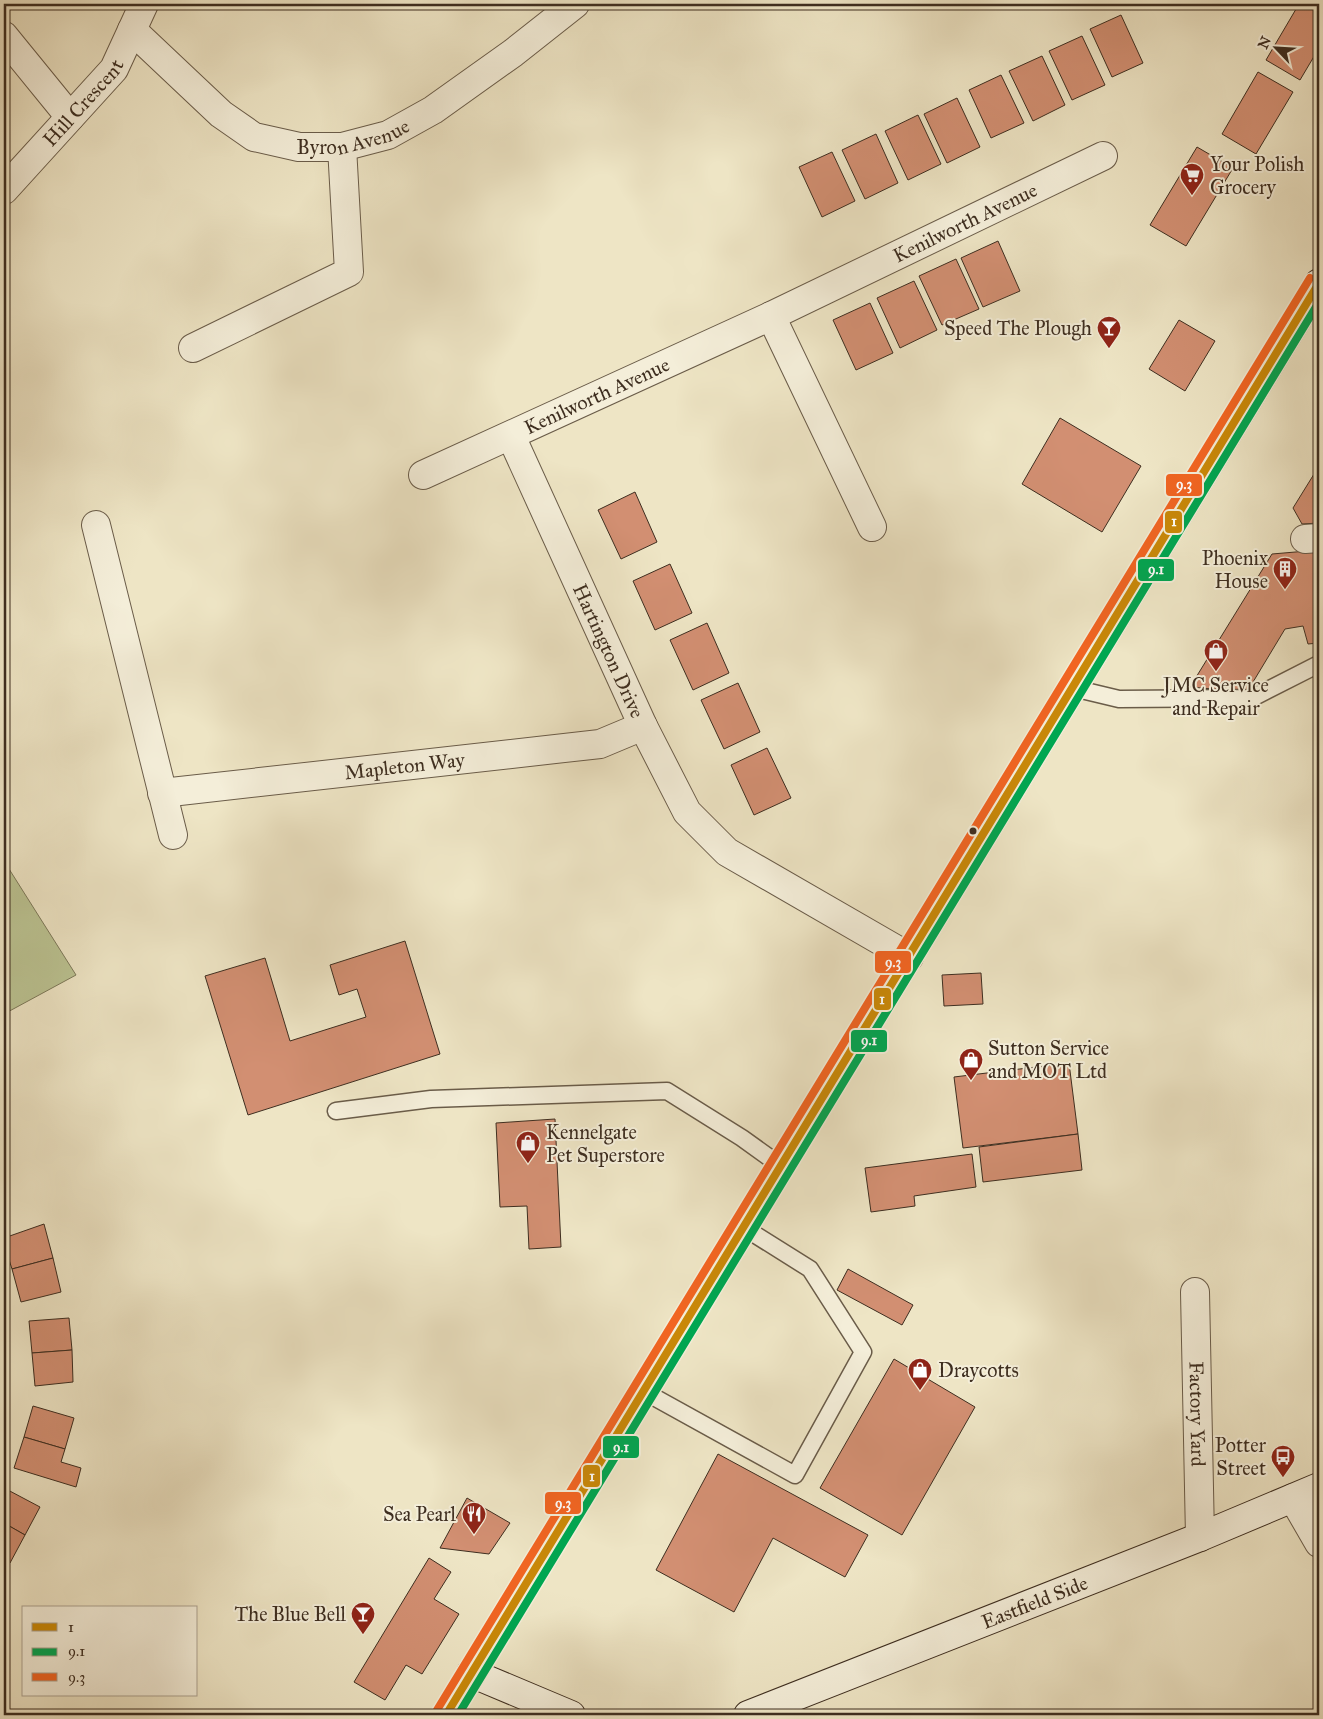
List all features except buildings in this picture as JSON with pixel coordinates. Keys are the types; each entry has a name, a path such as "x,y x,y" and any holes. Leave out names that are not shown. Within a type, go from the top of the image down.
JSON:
{"street":[{"name":"Hill Crescent","path":"4,190 114,69 144,4"},
{"name":"Byron Avenue","path":"132,30 220,114 254,137 299,147 342,147 388,135 433,110 513,54 576,4"},
{"path":"4,36 70,117"},
{"path":"193,348 350,272 342,147"},
{"name":"Kenilworth Avenue","path":"423,475 772,316 1103,156"},
{"path":"446,1715 1319,283"},
{"path":"772,316 872,527"},
{"name":"Hartington Drive","path":"511,436 643,726 687,812 727,852 909,956"},
{"path":"96,525 173,835"},
{"name":"Mapleton Way","path":"162,793 600,744 643,726"},
{"name":"Factory Yard","path":"1195,1292 1200,1537"},
{"name":"Eastfield Side","path":"748,1715 1200,1537 1319,1487"},
{"path":"1293,1498 1319,1543"},
{"path":"471,1673 572,1715"}],"lane":[{"path":"1073,688 1119,698 1252,698 1319,664"},
{"path":"336,1111 431,1098 667,1091 742,1138 781,1166"},
{"path":"643,1391 795,1474 863,1352 810,1270 743,1227"}],"green space":[{"path":"4,861 76,975 4,1014"}],"transit line":[{"name":"9.3","path":"437,1710 1310,278"},
{"name":"1","path":"446,1715 1319,283"},
{"name":"9.1","path":"458,1715 1319,302"}],"place":[{"name":"Your Polish Grocery","path":"1192,196"},
{"name":"Speed The Plough","path":"1109,349"},
{"name":"Phoenix House","path":"1285,590"},
{"name":"JMC Service and Repair","path":"1216,672"},
{"name":"Sutton Service and MOT Ltd","path":"971,1081"},
{"name":"Kennelgate Pet Superstore","path":"528,1164"},
{"name":"Draycotts","path":"920,1391"},
{"name":"Potter Street","path":"1283,1478"},
{"name":"Sea Pearl","path":"474,1535"},
{"name":"The Blue Bell","path":"363,1635"}]}
